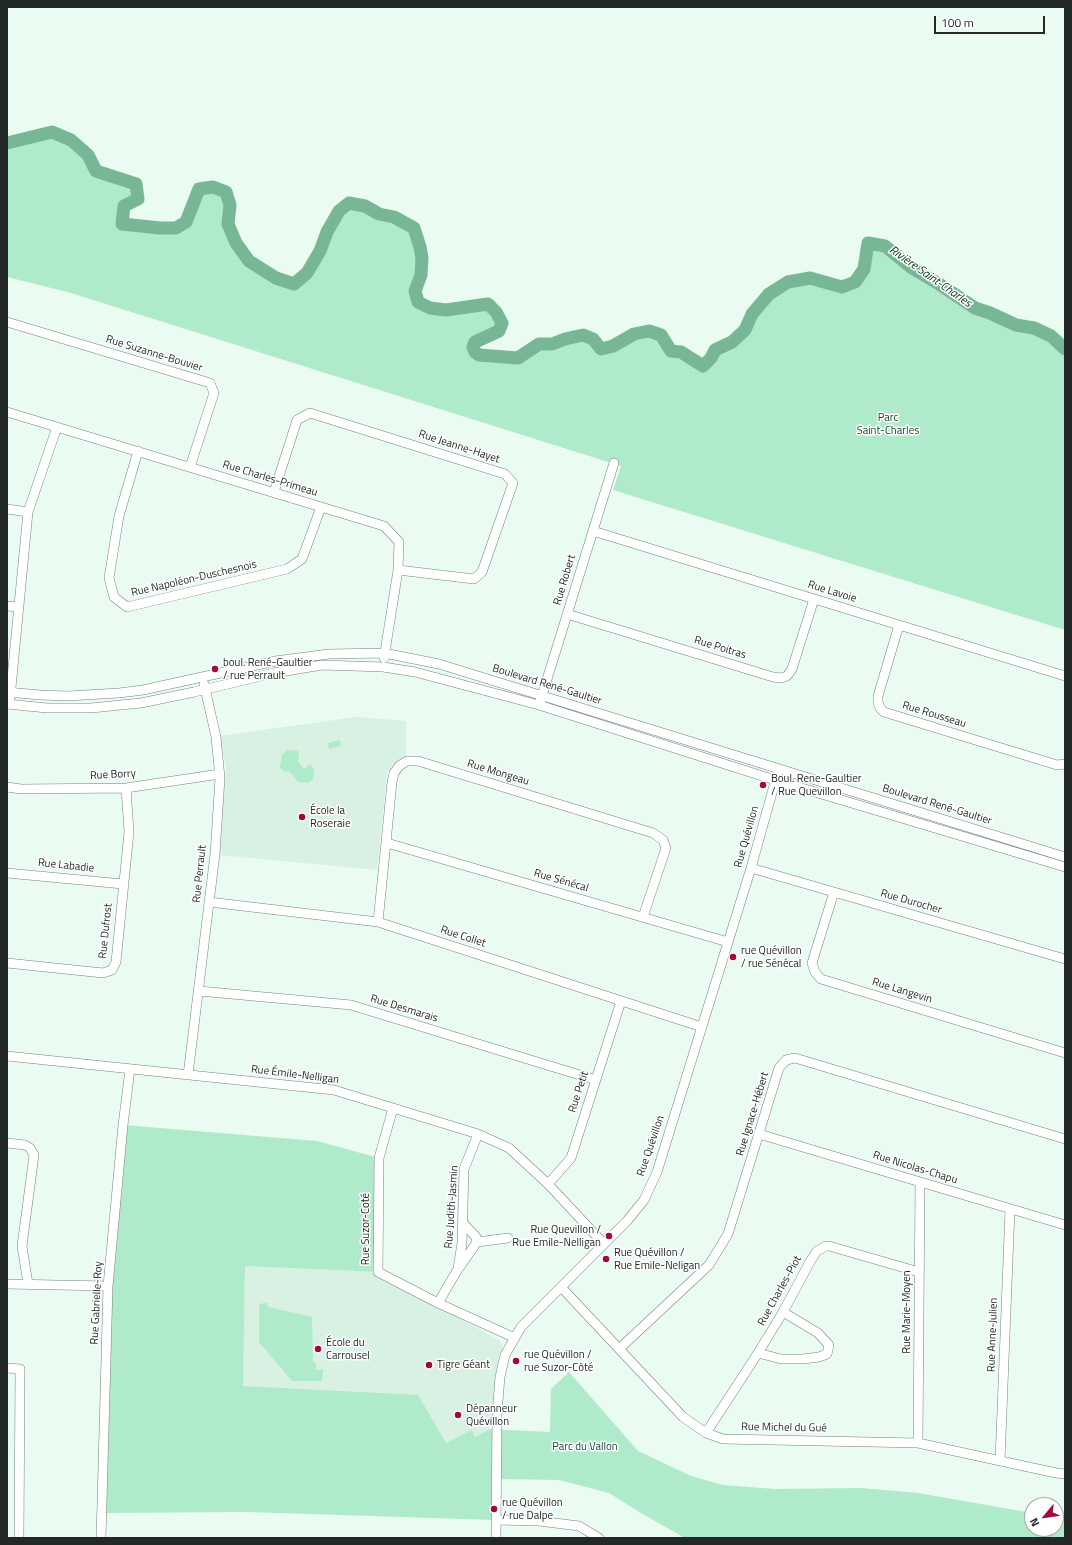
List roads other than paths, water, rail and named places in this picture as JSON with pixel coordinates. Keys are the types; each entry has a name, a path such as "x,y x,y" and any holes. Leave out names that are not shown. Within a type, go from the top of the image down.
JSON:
{"street":[{"name":"Rue Suzanne-Bouvier","path":"7,322 210,384 214,393 190,467"},
{"name":"Rue Charles-Primeau","path":"7,412 384,526 398,542 398,570 384,653 384,666"},
{"name":"Rue Jeanne-Hayet","path":"274,492 297,420 310,412 504,474 513,483 482,572 474,579 398,570"},
{"path":"8,704 28,512 57,427"},
{"name":"Rue Napoléon-Duschesnois","path":"138,451 120,516 109,578 114,597 127,607 287,569 302,558 321,507"},
{"name":"Rue Robert","path":"539,705 614,463"},
{"path":"7,509 28,512"},
{"name":"Rue Lavoie","path":"593,531 1065,676"},
{"name":"Rue Poitras","path":"567,614 773,677 781,678 787,676 792,669 814,599"},
{"path":"7,606 19,607"},
{"name":"Rue Rousseau","path":"898,625 878,696 880,708 884,712 1058,765 1065,764"},
{"name":"Boulevard René-Gaultier","path":"9,692 40,695 94,695 143,690 275,661 329,654 384,653 439,664 1065,857"},
{"name":"Boulevard René-Gaultier","path":"8,704 47,708 91,708 141,703 274,672 322,665 384,666 415,672 539,705 775,780 1065,867"},
{"name":"Rue Perrault","path":"188,1075 215,854 220,774 216,737 202,677"},
{"name":"Rue Mongeau","path":"378,922 394,773 399,766 407,762 418,761 653,833 663,840 666,848 644,917"},
{"name":"Rue Quévillon","path":"496,1538 497,1414 500,1377 505,1355 520,1327 627,1221 644,1200 657,1172 751,868 778,769"},
{"name":"Rue Borry","path":"7,787 21,789 126,788 220,774"},
{"name":"Rue Dufrost","path":"7,963 103,973 112,970 116,962 129,832 126,788"},
{"name":"Rue Sénécal","path":"386,843 728,942"},
{"name":"Rue Durocher","path":"751,868 1065,960"},
{"name":"Rue Labadie","path":"7,873 123,884"},
{"name":"Rue Langevin","path":"834,892 812,963 815,972 821,979 1065,1053"},
{"name":"Rue Collet","path":"209,902 378,922 702,1027"},
{"name":"Rue Desmarais","path":"199,991 351,1005 596,1080"},
{"name":"Rue Petit","path":"548,1184 571,1158 620,1000"},
{"name":"Rue Émile-Nelligan","path":"7,1056 334,1090 478,1134 509,1148 548,1184 604,1244"},
{"name":"Rue Ignace-Hébert","path":"619,1349 709,1265 728,1234 779,1068 786,1060 795,1058 1065,1139"},
{"name":"Rue Gabrielle-Roy","path":"101,1538 108,1286 123,1125 130,1069"},
{"name":"Rue Suzor-Coté","path":"393,1108 379,1158 378,1272 438,1303 515,1338"},
{"name":"Rue Judith-Jasmin","path":"438,1303 458,1269 464,1224 464,1169 478,1134"},
{"name":"Rue Nicolas-Chapu","path":"759,1134 1065,1225"},
{"path":"7,1144 25,1145 30,1148 34,1155 22,1246 28,1284"},
{"name":"Rue Marie-Moyen","path":"918,1443 920,1182"},
{"name":"Rue Anne-Julien","path":"1000,1461 1010,1209"},
{"path":"464,1224 476,1237 478,1242"},
{"path":"458,1269 478,1242 508,1238"},
{"name":"Rue Charles-Piot","path":"706,1433 758,1353 817,1251 826,1246 919,1272"},
{"path":"7,1284 108,1286"},
{"name":"Rue Michel du Gué","path":"561,1287 683,1417 706,1433 723,1439 918,1443 1065,1474"},
{"path":"758,1353 781,1359 803,1360 819,1358 827,1354 829,1345 818,1333 783,1312"},
{"path":"7,1368 20,1369 19,1538"},
{"path":"496,1520 539,1521 579,1526 599,1538"}],"waterway":[{"name":"Rivière Saint-Charles","path":"7,143 52,132 71,140 88,155 96,171 136,184 138,199 124,206 122,224 176,228 186,222 199,189 213,187 226,192 230,205 228,224 236,243 249,261 276,278 294,284 307,273 320,251 327,232 339,211 349,203 365,206 379,214 394,217 414,228 420,247 422,258 421,275 415,291 418,302 430,308 446,310 488,304 496,312 502,323 499,331 475,342 473,347 475,352 479,355 518,358 539,344 552,344 583,335 593,339 601,349 613,346 634,334 649,331 661,335 671,351 681,352 703,366 711,358 715,350 732,342 745,330 752,314 769,294 788,282 810,278 842,287 855,282 864,269 868,243 885,246 912,268 975,308 1016,325 1034,328 1051,336 1065,349"}],"place":[{"name":"boul. René-Gaultier / rue Perrault","path":"215,669"},
{"name":"Boul. Rene-Gaultier / Rue Quevillon","path":"763,785"},
{"name":"École la Roseraie","path":"302,817"},
{"name":"rue Quévillon / rue Sénécal","path":"733,957"},
{"name":"Rue Quevillon / Rue Emile-Nelligan","path":"609,1236"},
{"name":"Rue Quévillon / Rue Emile-Neligan","path":"606,1259"},
{"name":"École du Carrousel","path":"318,1349"},
{"name":"rue Quévillon / rue Suzor-Côté","path":"516,1361"},
{"name":"Tigre Géant","path":"429,1365"},
{"name":"Dépanneur Quévillon","path":"458,1415"},
{"name":"rue Quévillon / rue Dalpe","path":"494,1509"}],"park label":[{"name":"Parc Saint-Charles","path":"888,424"},
{"name":"Parc du Vallon","path":"585,1447"}]}
